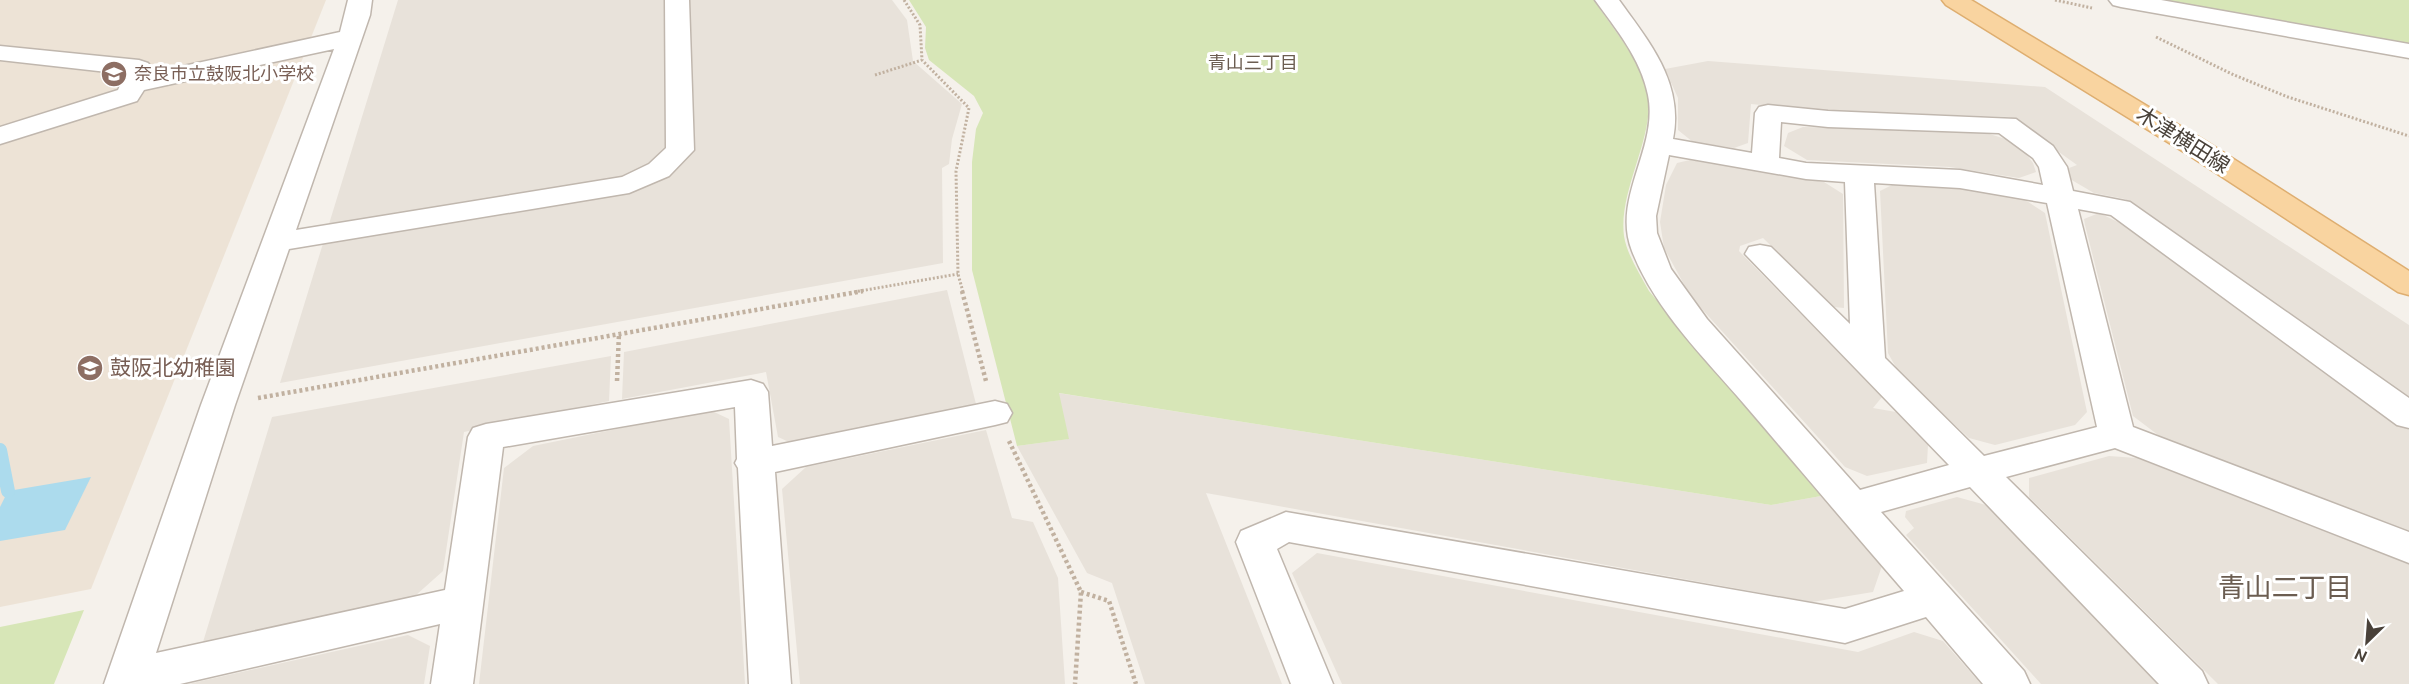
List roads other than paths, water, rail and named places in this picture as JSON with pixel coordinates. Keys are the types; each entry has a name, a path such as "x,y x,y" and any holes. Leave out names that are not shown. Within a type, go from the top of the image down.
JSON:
{"main road":[{"name":"木津横田線","path":"1954,0 2197,147 2409,285"}],"street":[{"path":"126,681 218,405 278,242 360,0"},
{"path":"278,242 629,184 659,170 680,150 677,0"},
{"path":"1607,0 1650,67 1660,92 1663,113 1659,145 1640,219 1645,248 1660,279 1701,331 1853,508 2009,684"},
{"path":"2121,0 2409,51"},
{"path":"135,84 348,38"},
{"path":"0,54 139,68 135,84 128,95 0,136"},
{"path":"1765,163 1768,113 1828,119 2006,125 2043,152 2053,167 2117,435"},
{"path":"1659,145 1806,171 1960,178 2120,208 2409,416"},
{"path":"1859,174 1868,361"},
{"path":"1760,254 2187,684"},
{"path":"452,684 486,437 751,392 753,464 770,684"},
{"path":"753,464 995,413"},
{"path":"1853,508 1879,497 2117,435 2409,548"},
{"path":"1312,684 1255,542 1286,527 1845,626 1934,598"},
{"path":"126,681 463,602"}],"water":[{"path":"91,477 65,530 0,541 0,507 8,491"}],"waterway":[{"path":"0,450 8,491"}],"place":[{"name":"奈良市立鼓阪北小学校","path":"114,74"},
{"name":"鼓阪北幼稚園","path":"90,368"}],"district":[{"name":"青山三丁目","path":"1253,63"},
{"name":"青山二丁目","path":"2285,588"}]}
